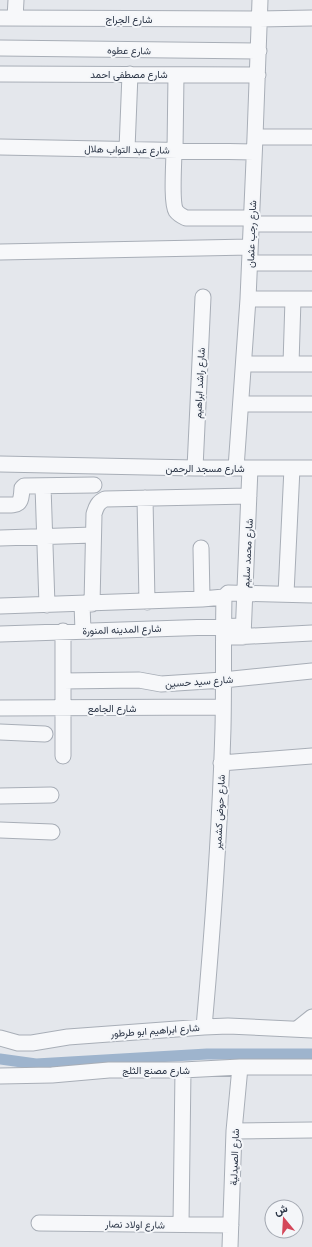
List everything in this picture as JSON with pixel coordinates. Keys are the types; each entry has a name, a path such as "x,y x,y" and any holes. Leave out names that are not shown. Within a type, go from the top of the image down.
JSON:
{"street":[{"path":"15,18 16,0"},
{"name":"شارع رجب عثمان","path":"243,468 241,404 250,263 260,0"},
{"name":"شارع الجراج","path":"0,18 312,18"},
{"name":"شارع عطوه","path":"0,48 259,51"},
{"name":"شارع مصطفى احمد","path":"0,74 258,75"},
{"path":"127,149 130,74"},
{"path":"176,74 174,201 175,210 180,216 186,218 312,224"},
{"name":"شارع عبد التواب هلال","path":"0,147 174,150 255,145 312,137"},
{"path":"0,252 250,247"},
{"path":"250,263 312,262"},
{"name":"شارع راشد ابراهيم","path":"195,468 203,297"},
{"path":"248,299 312,298"},
{"path":"291,364 293,299"},
{"path":"244,364 312,364"},
{"path":"241,404 312,404"},
{"name":"شارع مسجد الرحمن","path":"0,464 98,467 312,468"},
{"name":"شارع محمد سليم","path":"243,468 249,496 243,631"},
{"path":"286,594 292,468"},
{"path":"0,505 14,505 19,502 21,500 22,488 24,486 94,485"},
{"path":"43,486 46,537 47,605"},
{"path":"82,631 87,604 95,508 104,499 249,496"},
{"path":"145,498 147,602"},
{"path":"0,538 93,535"},
{"path":"201,548 202,599"},
{"path":"0,606 147,602 202,599 245,593 312,595"},
{"name":"شارع حوض كشمير","path":"204,1027 214,912 223,707 225,595"},
{"path":"63,631 63,756"},
{"name":"شارع المدينه المنورة","path":"0,634 63,631 243,631 312,633"},
{"name":"شارع سيد حسين","path":"63,681 139,680 162,684 223,680 312,671"},
{"name":"شارع الجامع","path":"0,708 223,707"},
{"path":"0,732 45,734"},
{"path":"221,763 312,756"},
{"path":"0,796 51,795"},
{"path":"0,830 52,832"},
{"path":"297,1029 312,1017"},
{"name":"شارع ابراهيم ابو طرطور","path":"0,1038 32,1044 68,1037 204,1027 228,1026 312,1030"},
{"name":"شارع الصيدلية","path":"230,1247 234,1131 240,1067"},
{"name":"شارع مصنع الثلج","path":"0,1076 52,1075 109,1070 312,1067"},
{"path":"181,1224 183,1070"},
{"path":"234,1131 312,1130"},
{"name":"شارع اولاد نصار","path":"39,1223 231,1225"}],"waterway":[{"path":"0,1059 36,1064 207,1054 312,1054"}]}
